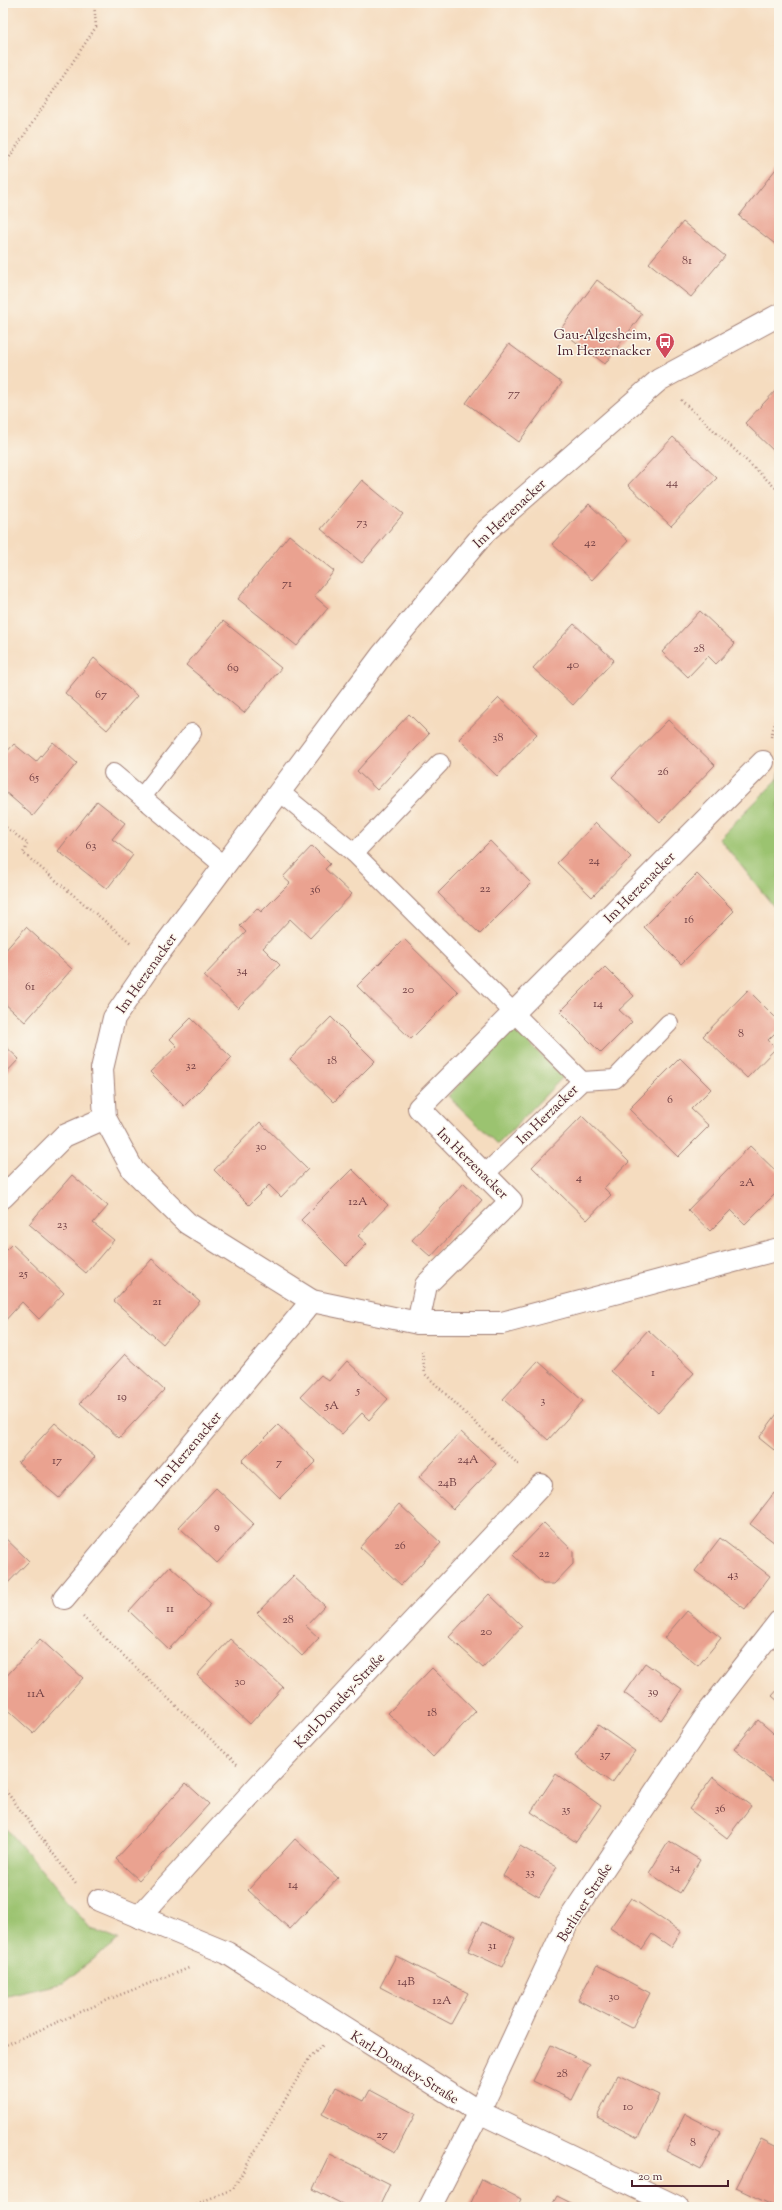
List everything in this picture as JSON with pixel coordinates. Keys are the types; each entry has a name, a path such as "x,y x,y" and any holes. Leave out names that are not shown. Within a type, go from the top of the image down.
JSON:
{"street":[{"name":"Im Herzenacker","path":"779,315 659,380 486,531 382,655 153,961 114,1018 102,1070 105,1118 133,1170 187,1223 312,1301 418,1323 502,1323 779,1249"},
{"name":"Im Herzenacker","path":"418,1323 426,1285 511,1201 419,1108 763,762"},
{"path":"3,1197 64,1136 105,1118"},
{"name":"Im Herzenacker","path":"64,1598 312,1301"},
{"name":"Karl-Domdey-Straße","path":"139,1917 259,1785 540,1485"},
{"name":"Berliner Straße","path":"430,2207 479,2112 567,1924 708,1713 779,1622"},
{"name":"Karl-Domdey-Straße","path":"99,1900 227,1953 342,2028 479,2112 677,2207"}],"lane":[{"path":"142,797 192,733"},
{"path":"354,853 440,763"},
{"path":"113,773 224,866"},
{"path":"280,792 354,853 582,1081"},
{"name":"Im Herzacker","path":"485,1174 582,1081 615,1079 669,1024"}],"path":[{"path":"3,167 96,27 94,3"},
{"path":"659,380 779,490"},
{"path":"3,825 28,844 23,853 153,961"},
{"path":"418,1323 425,1374 540,1485"},
{"path":"64,1598 259,1785"},
{"path":"3,1787 79,1888 99,1900"},
{"path":"3,2046 117,1996 227,1953"},
{"path":"189,2207 233,2189 310,2057 342,2028"}],"green space":[{"path":"779,772 779,913 719,838 777,780"},
{"path":"514,1028 563,1077 498,1144 448,1096"},
{"path":"3,1824 90,1928 118,1940 63,1983 3,1997"}],"building":[{"path":"779,165 779,247 739,216"},
{"path":"683,222 725,256 691,297 649,263"},
{"path":"597,280 642,314 605,364 560,330"},
{"path":"509,344 562,383 519,442 466,403"},
{"path":"779,387 779,456 745,423"},
{"path":"673,437 717,478 671,526 628,485"},
{"path":"362,480 403,514 362,563 321,529"},
{"path":"589,504 628,541 592,580 552,544"},
{"path":"289,535 334,571 314,596 328,608 297,646 238,599"},
{"path":"700,611 735,644 716,664 708,656 688,677 662,652"},
{"path":"223,621 281,668 244,713 186,665"},
{"path":"574,624 614,660 573,705 533,668"},
{"path":"94,658 137,696 107,730 65,693"},
{"path":"499,698 537,734 497,776 459,739"},
{"path":"409,714 429,734 377,790 357,771"},
{"path":"668,720 715,765 660,822 612,777"},
{"path":"53,742 77,763 33,816 3,790 3,756 14,744 36,762"},
{"path":"97,801 125,823 112,839 133,855 107,889 58,851"},
{"path":"596,823 631,857 592,897 557,863"},
{"path":"490,841 531,883 480,934 438,893"},
{"path":"312,846 330,864 325,869 352,894 310,938 290,919 263,948 280,965 238,1008 204,976 246,932 240,926 257,908 261,912 290,883 283,877"},
{"path":"697,874 734,911 681,964 644,927"},
{"path":"26,927 72,969 25,1022 3,1002 3,953"},
{"path":"404,939 458,992 411,1039 357,986"},
{"path":"605,967 634,996 619,1010 632,1022 601,1053 560,1012"},
{"path":"748,990 779,1021 779,1029 768,1040 776,1048 747,1078 703,1036"},
{"path":"331,1017 375,1061 334,1102 290,1059"},
{"path":"191,1018 232,1058 184,1106 150,1072 177,1046 170,1039"},
{"path":"3,1044 19,1059 3,1076"},
{"path":"680,1058 711,1089 691,1109 709,1126 678,1157 629,1109"},
{"path":"582,1116 629,1162 604,1188 611,1195 587,1220 532,1167"},
{"path":"260,1122 308,1169 281,1197 269,1185 249,1205 214,1170"},
{"path":"750,1146 779,1174 779,1190 745,1224 731,1210 710,1231 688,1210"},
{"path":"352,1169 388,1205 358,1236 367,1244 346,1265 301,1220"},
{"path":"72,1175 108,1206 93,1223 114,1240 86,1273 29,1224"},
{"path":"464,1183 482,1200 431,1257 412,1240"},
{"path":"12,1244 64,1293 39,1319 22,1302 3,1323 3,1253"},
{"path":"152,1259 200,1301 163,1344 114,1301"},
{"path":"648,1330 694,1373 658,1413 611,1371"},
{"path":"125,1354 164,1390 119,1438 80,1403"},
{"path":"347,1361 388,1399 369,1420 362,1413 342,1434 301,1396 321,1375 329,1381"},
{"path":"538,1361 583,1401 548,1440 503,1399"},
{"path":"779,1411 779,1454 759,1438"},
{"path":"55,1423 95,1457 59,1498 18,1463"},
{"path":"278,1425 316,1462 280,1498 242,1461"},
{"path":"461,1432 496,1464 453,1509 419,1477"},
{"path":"216,1488 254,1524 217,1563 179,1527"},
{"path":"774,1493 779,1497 779,1546 750,1524"},
{"path":"399,1504 441,1543 401,1585 360,1547"},
{"path":"544,1523 573,1551 573,1564 554,1584 543,1584 513,1555"},
{"path":"3,1536 29,1561 3,1588"},
{"path":"720,1538 770,1576 745,1609 695,1571"},
{"path":"170,1566 211,1604 169,1649 129,1611"},
{"path":"293,1576 325,1606 306,1626 319,1638 302,1656 257,1613"},
{"path":"489,1594 522,1626 483,1668 449,1637"},
{"path":"687,1611 721,1638 698,1666 664,1638"},
{"path":"40,1639 83,1678 33,1733 3,1706 3,1680"},
{"path":"230,1639 283,1687 250,1724 197,1675"},
{"path":"645,1663 682,1689 661,1720 624,1693"},
{"path":"432,1668 476,1711 433,1757 388,1713"},
{"path":"779,1688 779,1702 772,1696"},
{"path":"758,1720 779,1738 779,1786 734,1749"},
{"path":"598,1725 635,1751 612,1783 575,1756"},
{"path":"556,1774 601,1806 576,1842 531,1812"},
{"path":"713,1777 751,1806 727,1838 689,1809"},
{"path":"186,1783 209,1804 139,1880 116,1859"},
{"path":"295,1839 338,1878 290,1929 248,1890"},
{"path":"669,1841 700,1860 680,1893 649,1873"},
{"path":"520,1846 557,1867 539,1897 503,1876"},
{"path":"631,1898 681,1932 671,1947 652,1934 642,1949 610,1928"},
{"path":"482,1922 515,1938 502,1967 468,1951"},
{"path":"396,1956 468,1993 451,2024 380,1987"},
{"path":"597,1965 650,1993 632,2028 578,2000"},
{"path":"551,2045 590,2064 572,2100 533,2081"},
{"path":"618,2075 659,2095 638,2138 597,2117"},
{"path":"336,2087 364,2101 370,2090 415,2114 395,2153 322,2114"},
{"path":"685,2114 720,2132 701,2169 666,2151"},
{"path":"761,2139 779,2148 779,2202 776,2207 736,2188"},
{"path":"330,2154 390,2184 379,2207 348,2207 313,2189"},
{"path":"482,2179 521,2199 517,2207 469,2207"},
{"path":"557,2196 579,2207 551,2207"}],"place":[{"name":"Gau-Algesheim, Im Herzenacker","path":"665,359"}]}
